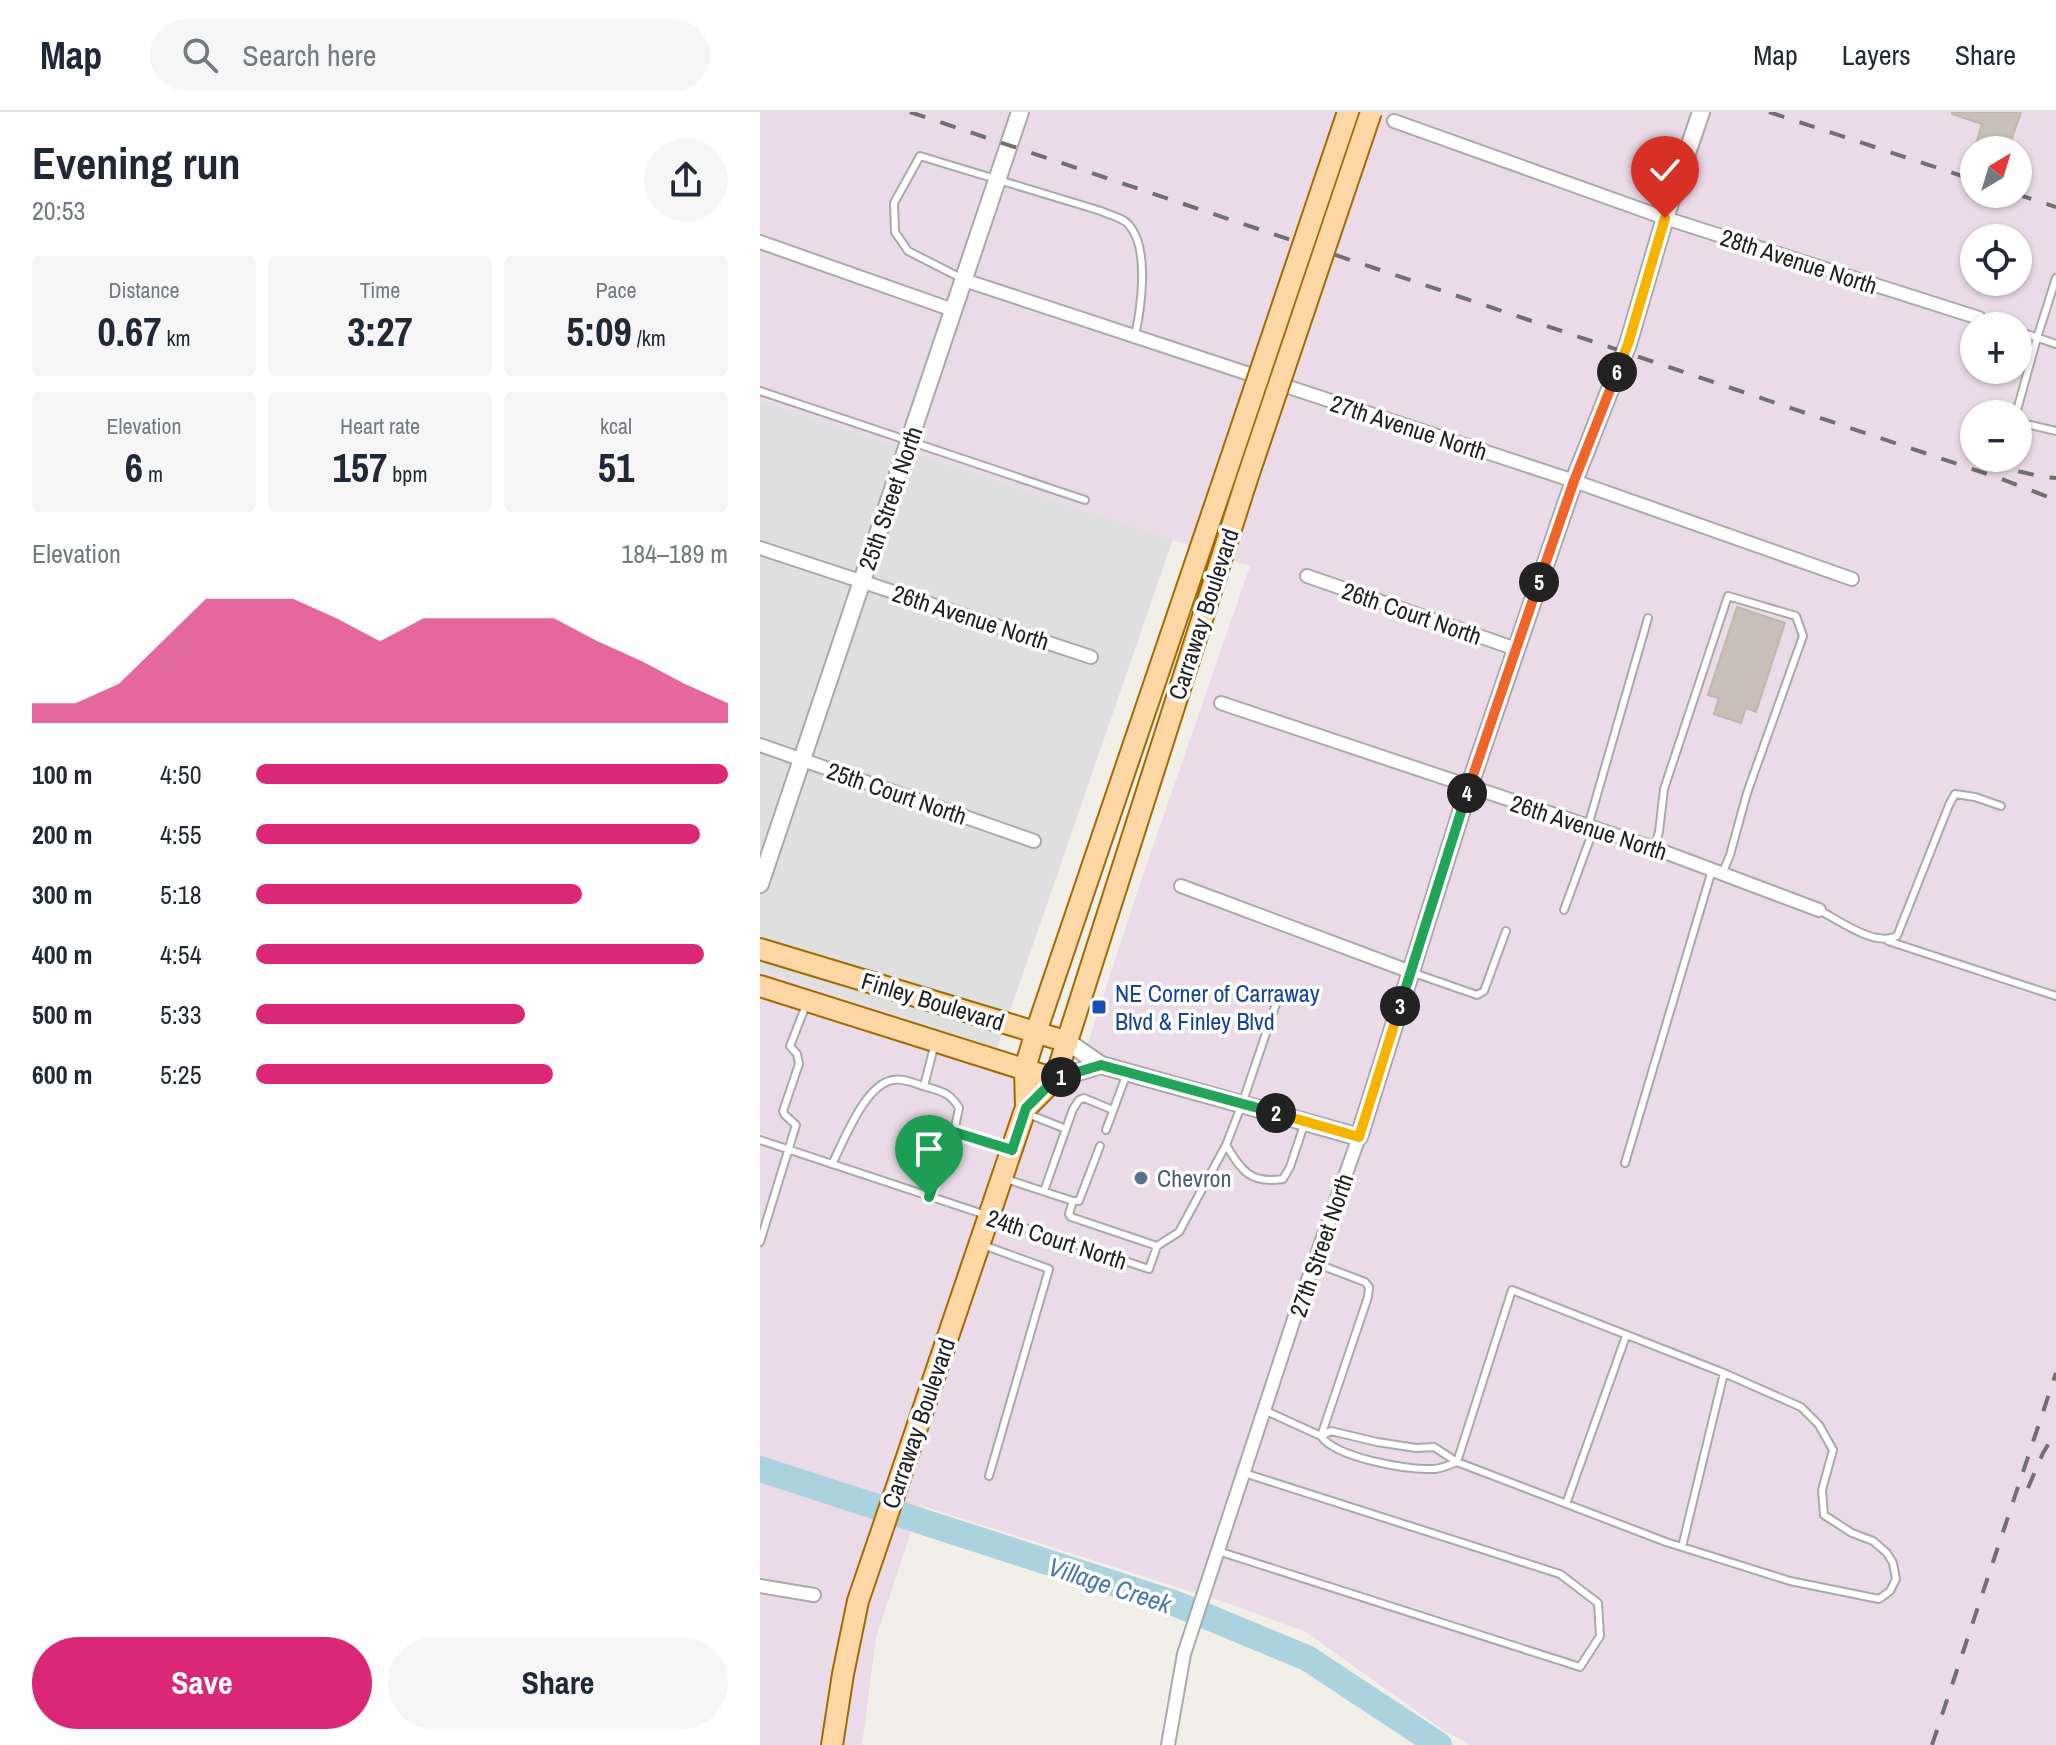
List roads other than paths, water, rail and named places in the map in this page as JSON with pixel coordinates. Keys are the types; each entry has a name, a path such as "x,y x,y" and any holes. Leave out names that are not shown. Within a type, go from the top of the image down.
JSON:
{"main road":[{"name":"Carraway Boulevard","path":"832,1745 858,1601 1025,1110 1025,1068 1036,1032 1348,112"},
{"name":"Carraway Boulevard","path":"1025,1110 1055,1079 1068,1042 1246,482 1371,112"},
{"name":"Finley Boulevard","path":"760,949 1068,1042"},
{"name":"Finley Boulevard","path":"760,986 1055,1079"}],"street":[{"name":"25th Street North","path":"760,884 1020,112"},
{"name":"27th Street North","path":"1168,1745 1190,1635 1359,1137 1469,787 1574,481 1628,344 1665,218 1701,112"},
{"name":"28th Avenue North","path":"1394,121 1665,218 1960,312"},
{"path":"760,242 953,310"},
{"name":"27th Avenue North","path":"964,280 1574,481 1852,579"},
{"name":"26th Avenue North","path":"760,548 1091,657"},
{"name":"26th Court North","path":"1307,576 1516,649"},
{"name":"26th Avenue North","path":"1221,703 1654,848 1819,910"},
{"name":"25th Court North","path":"760,745 1034,841"},
{"path":"1181,886 1411,972"},
{"name":"Finley Boulevard","path":"1068,1042 1101,1065 1359,1137"},
{"path":"1055,1079 1101,1065"},
{"path":"760,1586 814,1595"}],"lane":[{"path":"964,280 908,251 895,232 894,203 920,156 1101,211 1129,223 1139,244 1142,280 1141,310 1135,336"},
{"path":"2020,400 2055,282"},
{"path":"2032,336 2056,344"},
{"path":"760,391 1085,500"},
{"path":"2032,425 2056,431"},
{"path":"1625,1163 1717,872 1730,855 1747,793 1803,636 1796,616 1728,596 1664,789 1654,848"},
{"path":"1564,910 1591,827 1648,618"},
{"path":"1888,941 1897,936 1903,925 1955,794 2001,806"},
{"path":"1819,910 1871,938 2056,996"},
{"path":"1411,972 1477,995 1484,991 1506,931"},
{"path":"1073,1201 1071,1217 1157,1246 1179,1232 1226,1145 1278,998"},
{"path":"760,1242 796,1125 783,1111 799,1064 797,1054 790,1046 808,1002"},
{"path":"924,1086 936,1041"},
{"path":"1106,1130 1127,1072"},
{"path":"832,1164 862,1106 877,1088 894,1079 942,1092 953,1098 959,1108 954,1132 947,1140 929,1197"},
{"path":"1044,1191 1079,1100 1084,1098 1113,1110"},
{"path":"1025,1110 1066,1129"},
{"path":"1226,1145 1242,1170 1268,1181 1283,1179 1305,1122"},
{"path":"954,1132 1012,1150"},
{"name":"24th Court North","path":"760,1140 1149,1269 1157,1246"},
{"path":"1002,1178 1079,1201 1100,1146"},
{"path":"980,1244 1049,1269 989,1476"},
{"path":"1314,1263 1365,1282 1369,1287 1321,1436"},
{"path":"1321,1436 1331,1431 1377,1442 1416,1448 1434,1447 1457,1462 1566,1504 1682,1547 1790,1581 1879,1599 1890,1591 1896,1579 1887,1553 1873,1541 1852,1533 1824,1515 1822,1490 1833,1450 1819,1425 1801,1407 1724,1373 1512,1290 1457,1462"},
{"path":"1566,1504 1626,1336"},
{"path":"1682,1547 1724,1373"},
{"path":"1264,1410 1321,1436 1325,1443 1341,1450 1395,1467 1437,1469 1457,1462"},
{"path":"1218,1551 1580,1667 1600,1636 1598,1603 1560,1574 1244,1473"}],"waterway":[{"name":"Village Creek","path":"760,1469 1174,1603 1307,1658 1439,1745"}],"railway":[{"path":"910,112 1999,478 2056,500"},
{"path":"1769,112 1960,175"},
{"path":"2032,199 2056,207"},
{"path":"2021,472 2056,478"},
{"path":"1932,1745 2056,1373"},
{"path":"2028,1488 2056,1432"}],"place":[{"name":"NE Corner of Carraway Blvd & Finley Blvd","path":"1099,1007"},
{"name":"Chevron","path":"1141,1178"}]}
